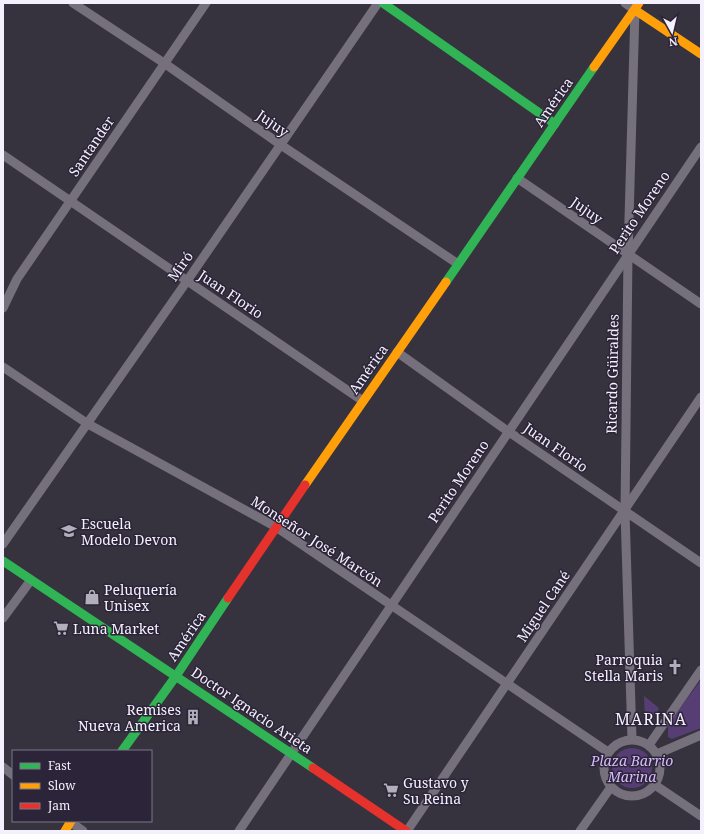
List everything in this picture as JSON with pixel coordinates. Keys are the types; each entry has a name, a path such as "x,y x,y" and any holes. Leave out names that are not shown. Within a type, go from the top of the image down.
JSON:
{"street":[{"name":"Jujuy","path":"72,3 164,63 281,146 458,264"},
{"name":"Santander","path":"3,308 16,279 206,3"},
{"name":"Miró","path":"3,544 281,146 378,3"},
{"path":"383,3 555,124"},
{"path":"625,3 637,6 701,54"},
{"name":"América","path":"123,750 176,676 363,401 637,6"},
{"name":"Ricardo Güiraldes","path":"632,739 625,512 628,254 637,6"},
{"name":"Perito Moreno","path":"239,831 701,147"},
{"name":"Juan Florio","path":"3,156 363,401"},
{"name":"Jujuy","path":"517,178 701,304"},
{"name":"Juan Florio","path":"397,352 509,432 701,563"},
{"name":"Monseñor José Marcón","path":"3,367 88,424 276,528 391,604 608,752"},
{"name":"Miguel Cané","path":"406,831 625,512 701,397"},
{"name":"Doctor Ignacio Arieta","path":"3,561 406,831"},
{"path":"3,618 31,580"},
{"path":"653,748 701,670"},
{"path":"653,748 660,762 660,771 655,785 638,796 628,796 611,787 606,778 604,768 608,752 618,743 632,739 653,748 701,735"},
{"path":"3,767 12,774"},
{"path":"655,785 701,816"},
{"path":"580,831 611,787"},
{"path":"65,831 70,822"},
{"path":"71,822 83,831"}],"green space":[{"path":"701,680 701,728 672,739 668,737 668,724"},
{"path":"644,696 659,708 657,713 645,719"},
{"name":"Plaza Barrio Marina","path":"632,748 646,754 652,768 646,782 632,788 618,782 612,768 618,754"}],"traffic: fast":[{"path":"383,3 555,124"},
{"path":"446,282 594,67"},
{"path":"3,561 313,768"},
{"path":"123,750 176,676 228,598"}],"traffic: slow":[{"path":"594,67 639,3"},
{"path":"635,10 701,54"},
{"path":"305,485 446,282"},
{"path":"65,831 70,822"}],"traffic: jam":[{"path":"228,598 305,485"},
{"path":"313,768 406,831"}],"place":[{"name":"Escuela Modelo Devon","path":"69,531"},
{"name":"Peluquería Unisex","path":"92,597"},
{"name":"Luna Market","path":"61,628"},
{"name":"Parroquia Stella Maris","path":"675,667"},
{"name":"Remises Nueva America","path":"193,717"},
{"name":"Gustavo y Su Reina","path":"391,790"}],"district":[{"name":"MARINA","path":"651,719"}]}
